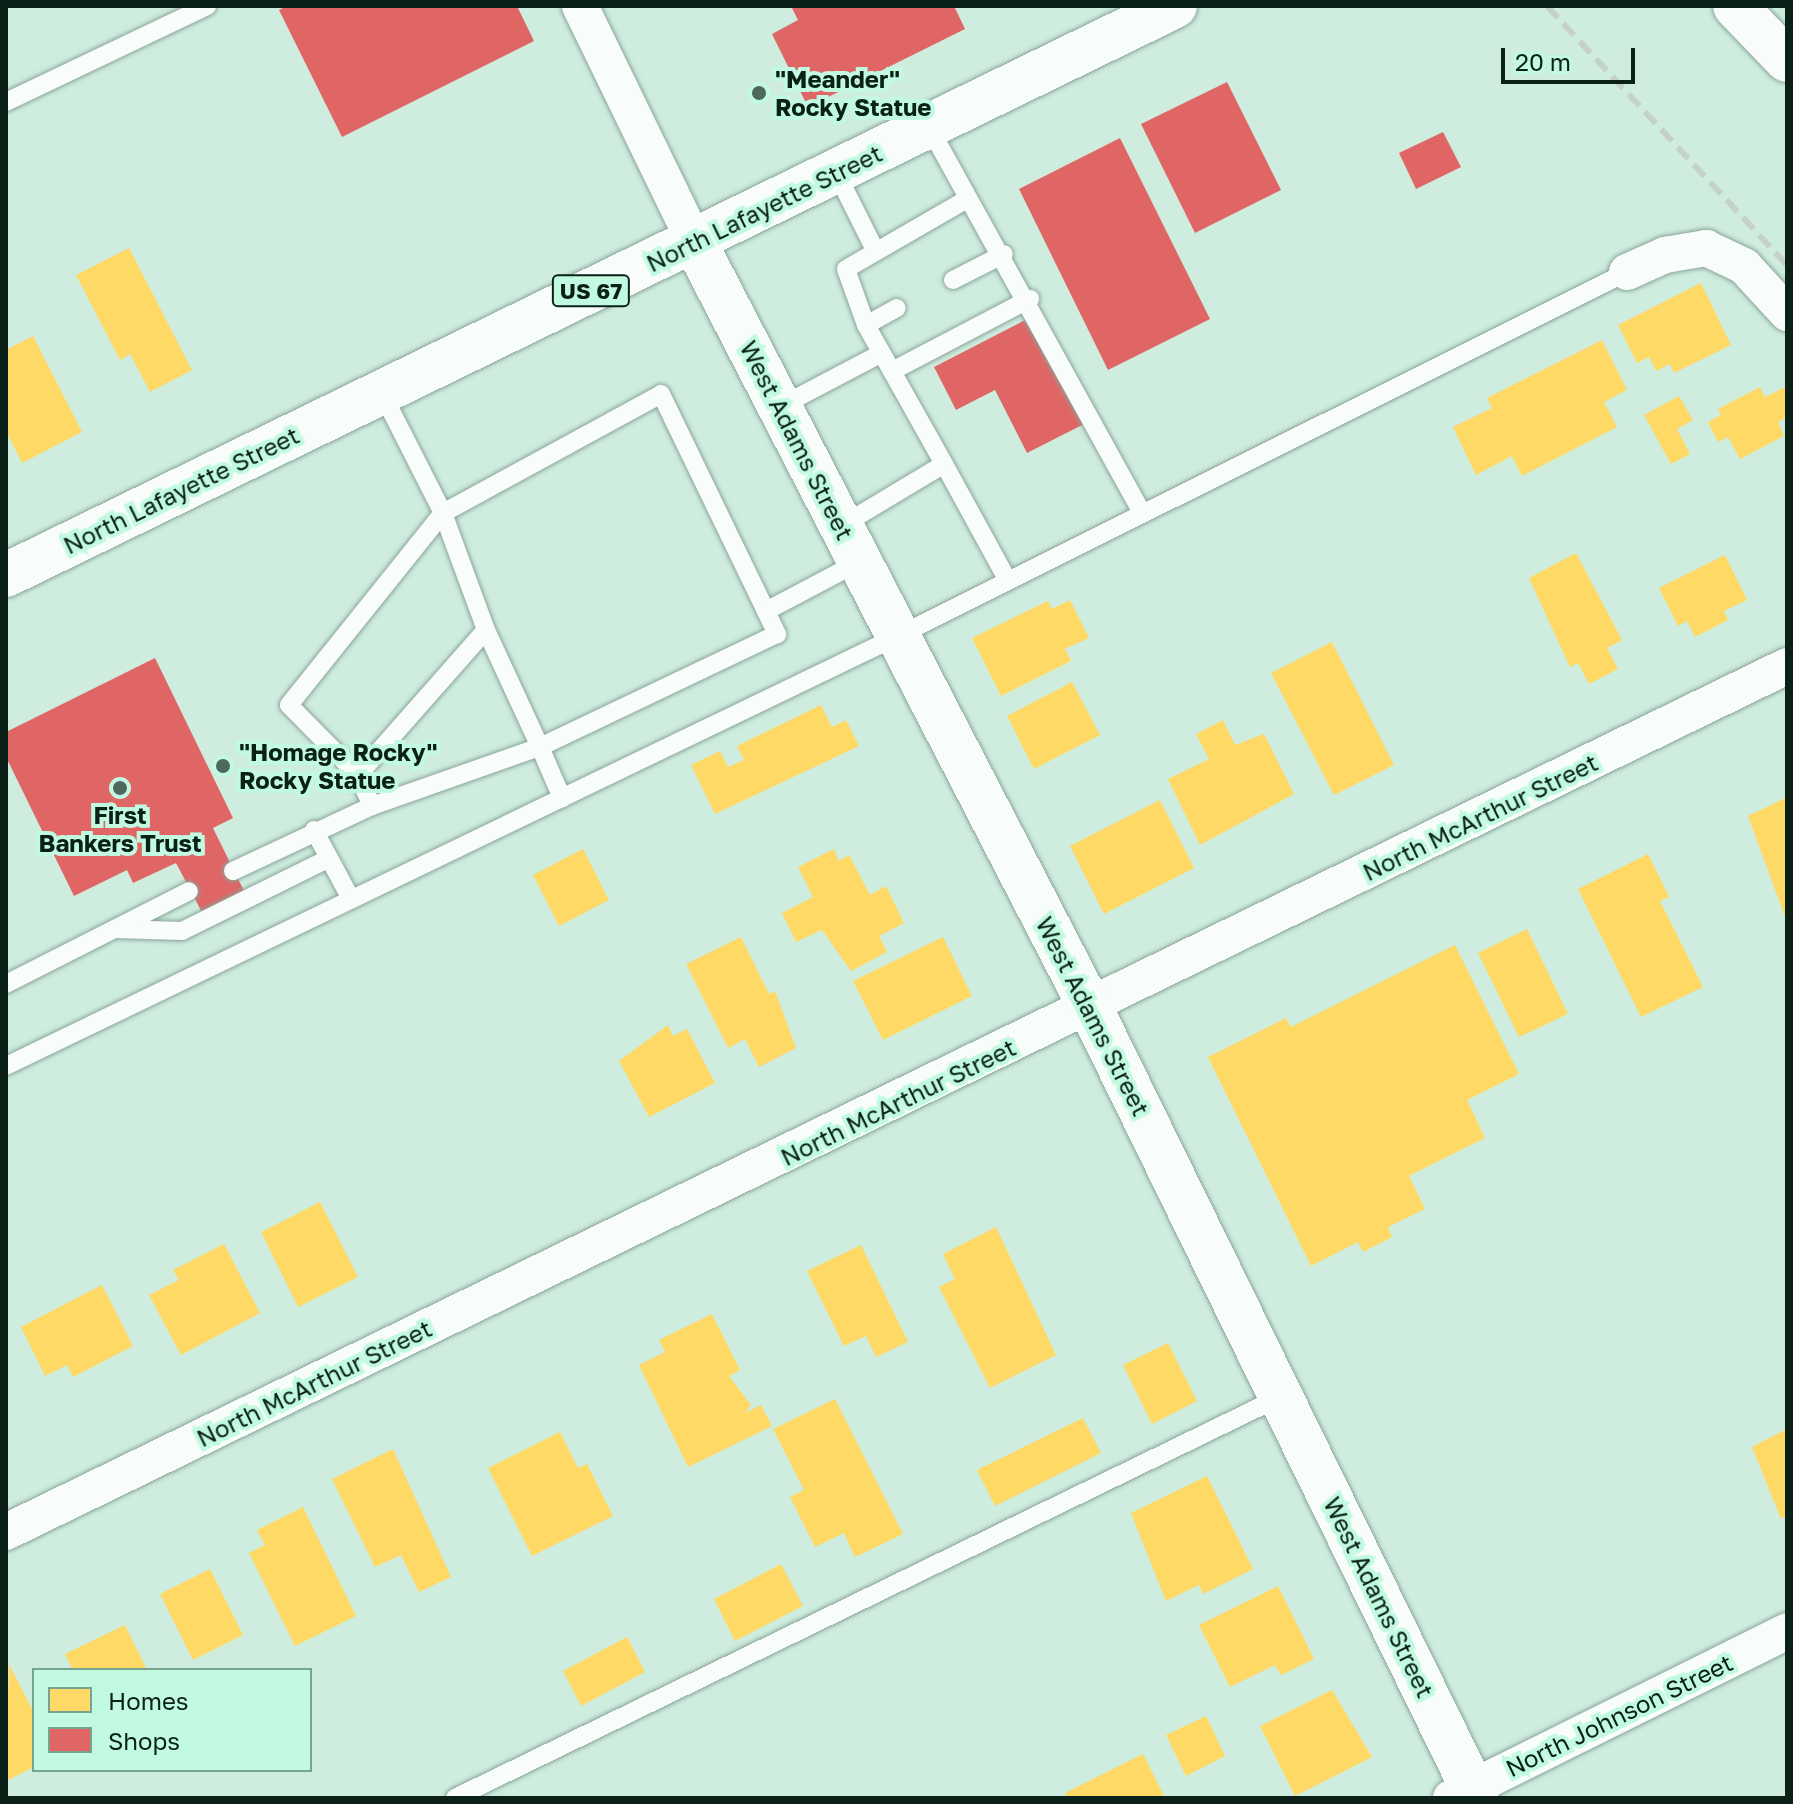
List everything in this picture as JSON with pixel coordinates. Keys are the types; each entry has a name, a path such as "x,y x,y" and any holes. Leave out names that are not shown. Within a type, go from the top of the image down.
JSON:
{"main road":[{"name":"North Lafayette Street","path":"6,575 837,174 1175,6"},
{"path":"1735,6 1787,60"},
{"name":"West Adams Street","path":"694,241 1091,1009 1281,1396 1467,1794"}],"street":[{"path":"580,6 694,241"},
{"path":"1627,272 1665,255 1706,248 1744,266 1787,313"},
{"name":"North McArthur Street","path":"6,1532 1091,1009 1787,666"},
{"name":"North Johnson Street","path":"1467,1794 1787,1631"}],"lane":[{"path":"6,102 207,6"},
{"path":"929,127 967,199 1030,299 1143,514"},
{"path":"837,174 874,248"},
{"path":"967,199 874,248 846,269 880,354 1008,581"},
{"path":"953,280 1004,254"},
{"path":"6,1066 898,636 1627,272"},
{"path":"892,371 1030,299"},
{"path":"866,325 897,308"},
{"path":"781,406 880,354"},
{"path":"382,393 443,513 486,630 562,798"},
{"path":"233,871 314,830 372,806 540,747 777,634 661,394 443,513 289,705 358,775 372,806"},
{"path":"766,611 944,464"},
{"path":"358,775 486,630"},
{"path":"314,830 351,899"},
{"path":"115,929 182,931 328,859"},
{"path":"6,984 189,891"},
{"path":"455,1798 1281,1396"}],"building: Homes":[{"path":"129,248 192,370 150,392 130,354 120,360 76,275"},
{"path":"1701,283 1731,345 1674,373 1670,364 1656,371 1649,357 1637,363 1618,325"},
{"path":"33,336 82,432 22,463 6,431 6,350"},
{"path":"1602,340 1627,390 1604,402 1617,427 1522,476 1512,456 1476,475 1453,427 1492,408 1487,398"},
{"path":"1787,386 1787,417 1778,422 1784,436 1740,459 1728,437 1718,442 1708,422 1721,415 1718,409 1760,387 1765,397"},
{"path":"1679,396 1693,420 1677,429 1690,454 1671,464 1644,415"},
{"path":"1576,553 1622,640 1607,648 1618,669 1589,684 1578,663 1570,667 1529,578"},
{"path":"1725,555 1747,600 1724,611 1728,620 1695,637 1687,621 1678,626 1659,588"},
{"path":"1070,600 1089,638 1065,649 1071,661 1001,696 972,638 1048,601 1052,609"},
{"path":"1332,642 1394,765 1334,795 1271,673"},
{"path":"1072,682 1100,735 1034,769 1007,716"},
{"path":"821,705 832,727 846,720 859,746 715,814 691,765 720,751 728,767 744,760 737,746"},
{"path":"1223,720 1235,745 1264,734 1294,794 1200,845 1168,779 1209,759 1196,734"},
{"path":"1787,797 1787,922 1748,816"},
{"path":"1160,800 1194,868 1104,914 1070,846"},
{"path":"583,849 609,900 559,926 533,875"},
{"path":"834,849 839,861 849,855 870,895 886,886 904,923 879,936 887,952 851,971 822,930 796,942 782,913 813,897 798,867"},
{"path":"1648,854 1669,897 1660,901 1703,987 1641,1017 1578,889"},
{"path":"1527,929 1568,1014 1519,1037 1478,953"},
{"path":"741,937 769,994 775,991 796,1048 759,1067 745,1039 728,1048 686,964"},
{"path":"943,937 972,996 883,1040 853,981"},
{"path":"1455,945 1519,1074 1467,1100 1485,1138 1409,1176 1425,1209 1388,1227 1392,1237 1363,1252 1358,1242 1311,1266 1208,1057 1286,1018 1291,1027"},
{"path":"668,1025 673,1036 687,1029 715,1083 649,1117 619,1061"},
{"path":"320,1202 358,1277 298,1307 261,1232"},
{"path":"996,1227 1056,1355 990,1388 939,1287 955,1279 943,1254"},
{"path":"224,1244 260,1313 181,1355 149,1295 179,1280 173,1270"},
{"path":"861,1245 908,1342 876,1357 866,1336 844,1346 807,1271"},
{"path":"102,1285 133,1346 73,1377 67,1365 45,1376 21,1327"},
{"path":"712,1314 740,1370 729,1376 751,1405 745,1413 761,1405 772,1426 688,1467 639,1365 665,1352 659,1340"},
{"path":"1168,1343 1197,1401 1152,1424 1123,1365"},
{"path":"835,1399 903,1534 855,1557 844,1533 815,1547 790,1497 804,1490 773,1429"},
{"path":"1083,1418 1101,1453 995,1506 977,1470"},
{"path":"1787,1429 1787,1516 1781,1519 1752,1447"},
{"path":"560,1432 578,1468 587,1464 613,1516 532,1556 488,1468"},
{"path":"393,1449 451,1577 419,1592 401,1555 375,1567 332,1479"},
{"path":"1207,1476 1253,1569 1203,1594 1199,1585 1166,1601 1131,1513"},
{"path":"303,1507 356,1616 295,1646 249,1553 265,1545 257,1530"},
{"path":"781,1564 803,1606 735,1641 714,1599"},
{"path":"210,1569 243,1635 193,1660 160,1594"},
{"path":"1278,1586 1314,1659 1281,1675 1275,1665 1230,1687 1199,1625"},
{"path":"125,1625 146,1668 72,1668 65,1654"},
{"path":"627,1637 645,1672 581,1706 563,1671"},
{"path":"9,1664 32,1709 32,1768 6,1781"},
{"path":"1332,1690 1372,1757 1295,1796 1260,1726"},
{"path":"1206,1716 1225,1756 1186,1776 1166,1735"},
{"path":"1143,1754 1165,1798 1067,1798 1065,1793"}],"building: Shops":[{"path":"287,6 517,6 534,41 342,137 279,10"},
{"path":"791,6 954,6 965,29 808,107 772,34 798,20"},
{"path":"1227,82 1281,190 1195,233 1141,124"},
{"path":"1443,132 1461,167 1416,189 1399,153"},
{"path":"1120,138 1210,319 1108,370 1019,189"},
{"path":"1029,318 1084,424 1027,453 995,390 956,410 934,367"},
{"name":"First Bankers Trust","path":"155,658 233,818 213,828 246,895 205,918 176,863 133,883 127,870 74,896 6,757 6,732"}],"railway":[{"path":"1547,6 1787,265"}],"place":[{"name":"\"Meander\" Rocky Statue","path":"759,93"},
{"name":"\"Homage Rocky\" Rocky Statue","path":"223,766"},
{"name":"First Bankers Trust","path":"120,788"}]}
